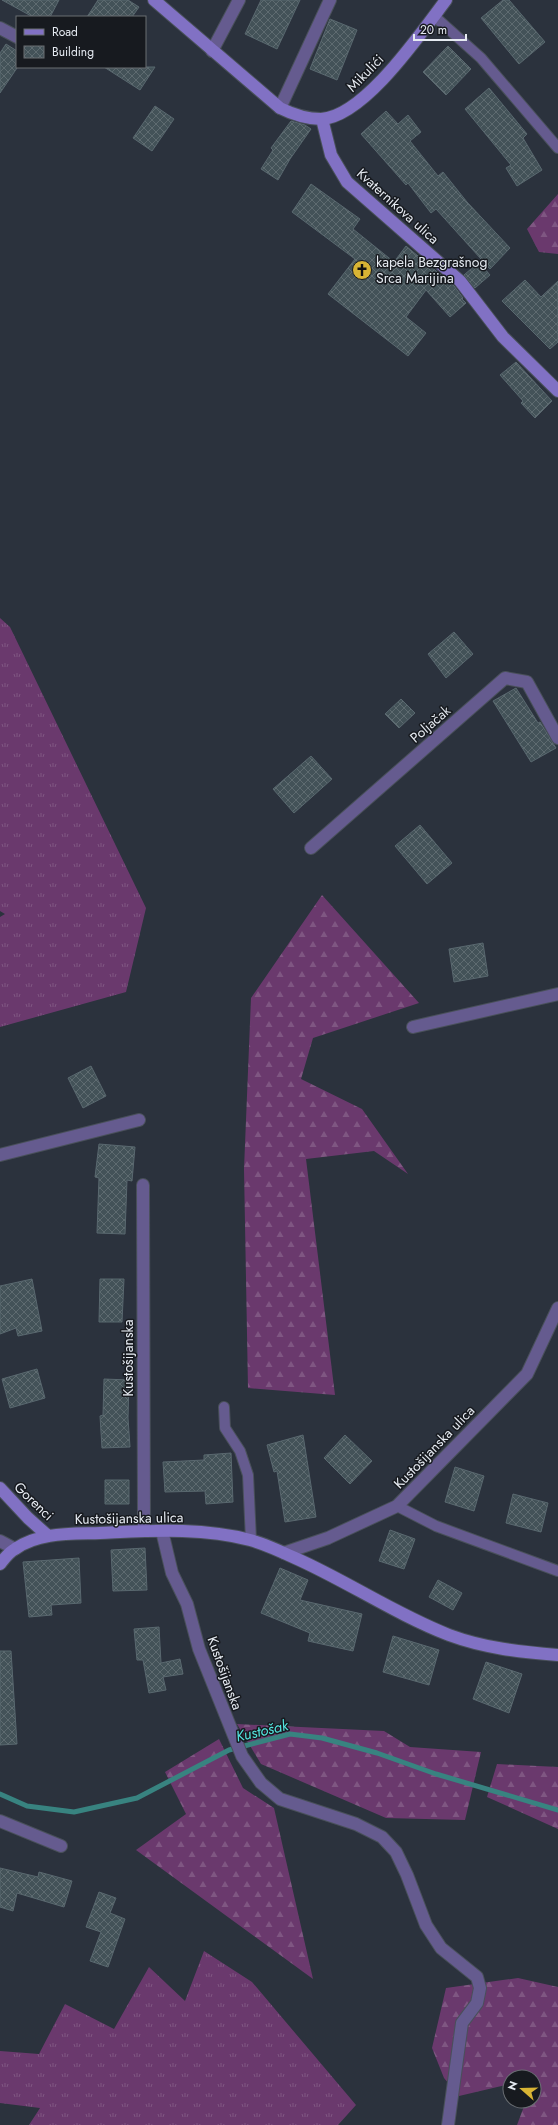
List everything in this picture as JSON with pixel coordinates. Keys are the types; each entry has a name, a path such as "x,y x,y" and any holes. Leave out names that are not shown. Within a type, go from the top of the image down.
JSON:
{"street":[{"name":"Mikulići","path":"154,0 280,108 304,117 322,119 346,111 364,98 380,83 446,0"},
{"path":"212,51 239,0"},
{"path":"280,108 330,0"},
{"path":"0,28 16,36"},
{"name":"Kvaternikova ulica","path":"322,119 331,155 347,182 460,281 503,337 558,391"},
{"name":"Poljačak","path":"311,848 505,678 527,682 558,738"},
{"path":"413,1027 558,994"},
{"path":"0,1155 139,1120"},
{"name":"Kustošijanska","path":"143,1185 144,1531"},
{"name":"Kustošijanska ulica","path":"284,1553 328,1538 397,1506 527,1374 558,1308"},
{"name":"Gorenci","path":"0,1488 22,1513 47,1535"},
{"name":"Kustošijanska ulica","path":"15,1549 47,1535 144,1531 199,1531 251,1540 318,1568 416,1620 447,1634 493,1648 558,1655"},
{"name":"Kustošijanska","path":"162,1531 172,1573 187,1604 200,1649 217,1698 242,1756 261,1783 280,1799 356,1824 382,1837 396,1852 408,1875 426,1925 441,1948 477,1977 480,1988 477,2003 462,2023 448,2125"},
{"path":"0,1541 15,1549 0,1564"},
{"path":"0,1821 61,1846"}],"lane":[{"path":"434,16 481,58 558,148"},
{"path":"224,1407 226,1428 240,1451 248,1475 251,1540"},
{"path":"397,1506 436,1526 558,1571"}],"green space":[{"path":"558,194 558,254 539,252 527,229"},
{"path":"0,618 10,627 146,908 126,992 0,1027 0,917 5,914 0,911"},
{"path":"322,895 419,1003 313,1038 301,1079 362,1109 408,1174 374,1151 306,1159 335,1395 248,1388 244,1169 251,998"},
{"path":"237,1724 384,1731 410,1747 481,1752 465,1820 386,1818 261,1764"},
{"path":"219,1739 243,1788 274,1808 313,1979 136,1850 186,1814 165,1772"},
{"path":"497,1764 558,1767 558,1829 487,1797"},
{"path":"204,1951 252,1982 356,2105 338,2125 29,2125 40,2108 0,2103 0,2051 39,2054 65,2004 114,2029 149,1967 185,2001"},
{"path":"518,1978 558,1987 558,2125 517,2125 523,2109 542,2109 542,2069 502,2069 502,2086 459,2096 444,2078 432,2048 446,1988"}],"building":[{"path":"2,0 59,0 51,16 31,16"},
{"path":"98,0 128,0 139,7 133,16 88,16"},
{"path":"261,0 300,0 277,49 245,34"},
{"path":"503,0 509,0 545,42 519,64 481,18"},
{"path":"330,19 357,30 337,80 310,69"},
{"path":"6,44 16,50 17,68 0,93 0,53"},
{"path":"448,46 471,69 446,95 423,72"},
{"path":"155,67 140,90 106,68"},
{"path":"489,88 527,134 523,138 542,170 517,186 506,168 511,165 465,109"},
{"path":"155,106 174,119 152,151 133,138"},
{"path":"386,111 398,124 408,115 421,132 410,141 438,176 443,172 467,202 510,248 490,269 436,209 431,213 408,183 406,185 361,134"},
{"path":"291,121 305,125 311,129 290,159 278,180 261,169 273,150 271,148"},
{"path":"311,184 360,219 353,229 394,262 406,246 454,286 466,303 450,317 426,290 406,317 426,333 408,356 328,294 355,259 292,212"},
{"path":"479,262 490,275 475,288 464,275"},
{"path":"525,280 541,297 558,281 558,342 550,349 502,301"},
{"path":"516,362 552,401 535,418 521,403 523,401 500,375"},
{"path":"454,632 473,654 446,678 428,654"},
{"path":"516,688 556,748 531,762 493,701"},
{"path":"401,699 415,713 399,728 385,714"},
{"path":"311,756 332,779 294,813 273,789"},
{"path":"420,825 452,863 427,884 395,846"},
{"path":"483,943 488,976 454,982 449,949"},
{"path":"91,1066 106,1096 83,1108 68,1078"},
{"path":"99,1144 135,1147 132,1181 127,1180 125,1234 97,1233 99,1178 95,1177"},
{"path":"32,1279 42,1331 18,1336 16,1328 0,1334 0,1286"},
{"path":"100,1279 124,1279 122,1322 99,1322"},
{"path":"37,1369 45,1398 10,1408 2,1379"},
{"path":"104,1379 129,1380 128,1418 130,1447 102,1448 100,1416 103,1415"},
{"path":"303,1435 316,1517 285,1522 277,1471 274,1472 267,1445"},
{"path":"345,1435 372,1461 350,1484 324,1458"},
{"path":"231,1453 233,1502 206,1504 205,1491 165,1492 163,1462 204,1460 204,1455"},
{"path":"455,1467 484,1476 474,1511 445,1502"},
{"path":"105,1480 129,1480 129,1504 105,1504"},
{"path":"513,1494 548,1503 541,1532 506,1523"},
{"path":"390,1530 415,1539 404,1569 379,1561"},
{"path":"145,1548 147,1590 113,1591 111,1550"},
{"path":"79,1558 81,1603 51,1605 52,1615 29,1617 23,1562"},
{"path":"280,1568 308,1580 300,1600 362,1614 353,1651 308,1641 310,1633 261,1613"},
{"path":"438,1580 462,1593 453,1610 429,1597"},
{"path":"159,1627 161,1663 180,1659 183,1674 163,1677 166,1690 149,1693 143,1660 137,1660 134,1629"},
{"path":"393,1636 439,1650 429,1685 383,1672"},
{"path":"0,1651 11,1651 17,1744 0,1745"},
{"path":"486,1662 522,1674 509,1713 473,1699"},
{"path":"0,1868 38,1877 39,1872 72,1881 64,1907 17,1893 13,1911 0,1907"},
{"path":"99,1892 116,1898 110,1913 125,1919 108,1967 90,1961 101,1932 86,1927"}],"waterway":[{"name":"Kustošak","path":"0,1794 27,1806 74,1812 137,1798 229,1750 290,1734 322,1738 377,1753 436,1774 558,1810"}],"place":[{"name":"kapela Bezgrašnog Srca Marijina","path":"362,270"}]}
